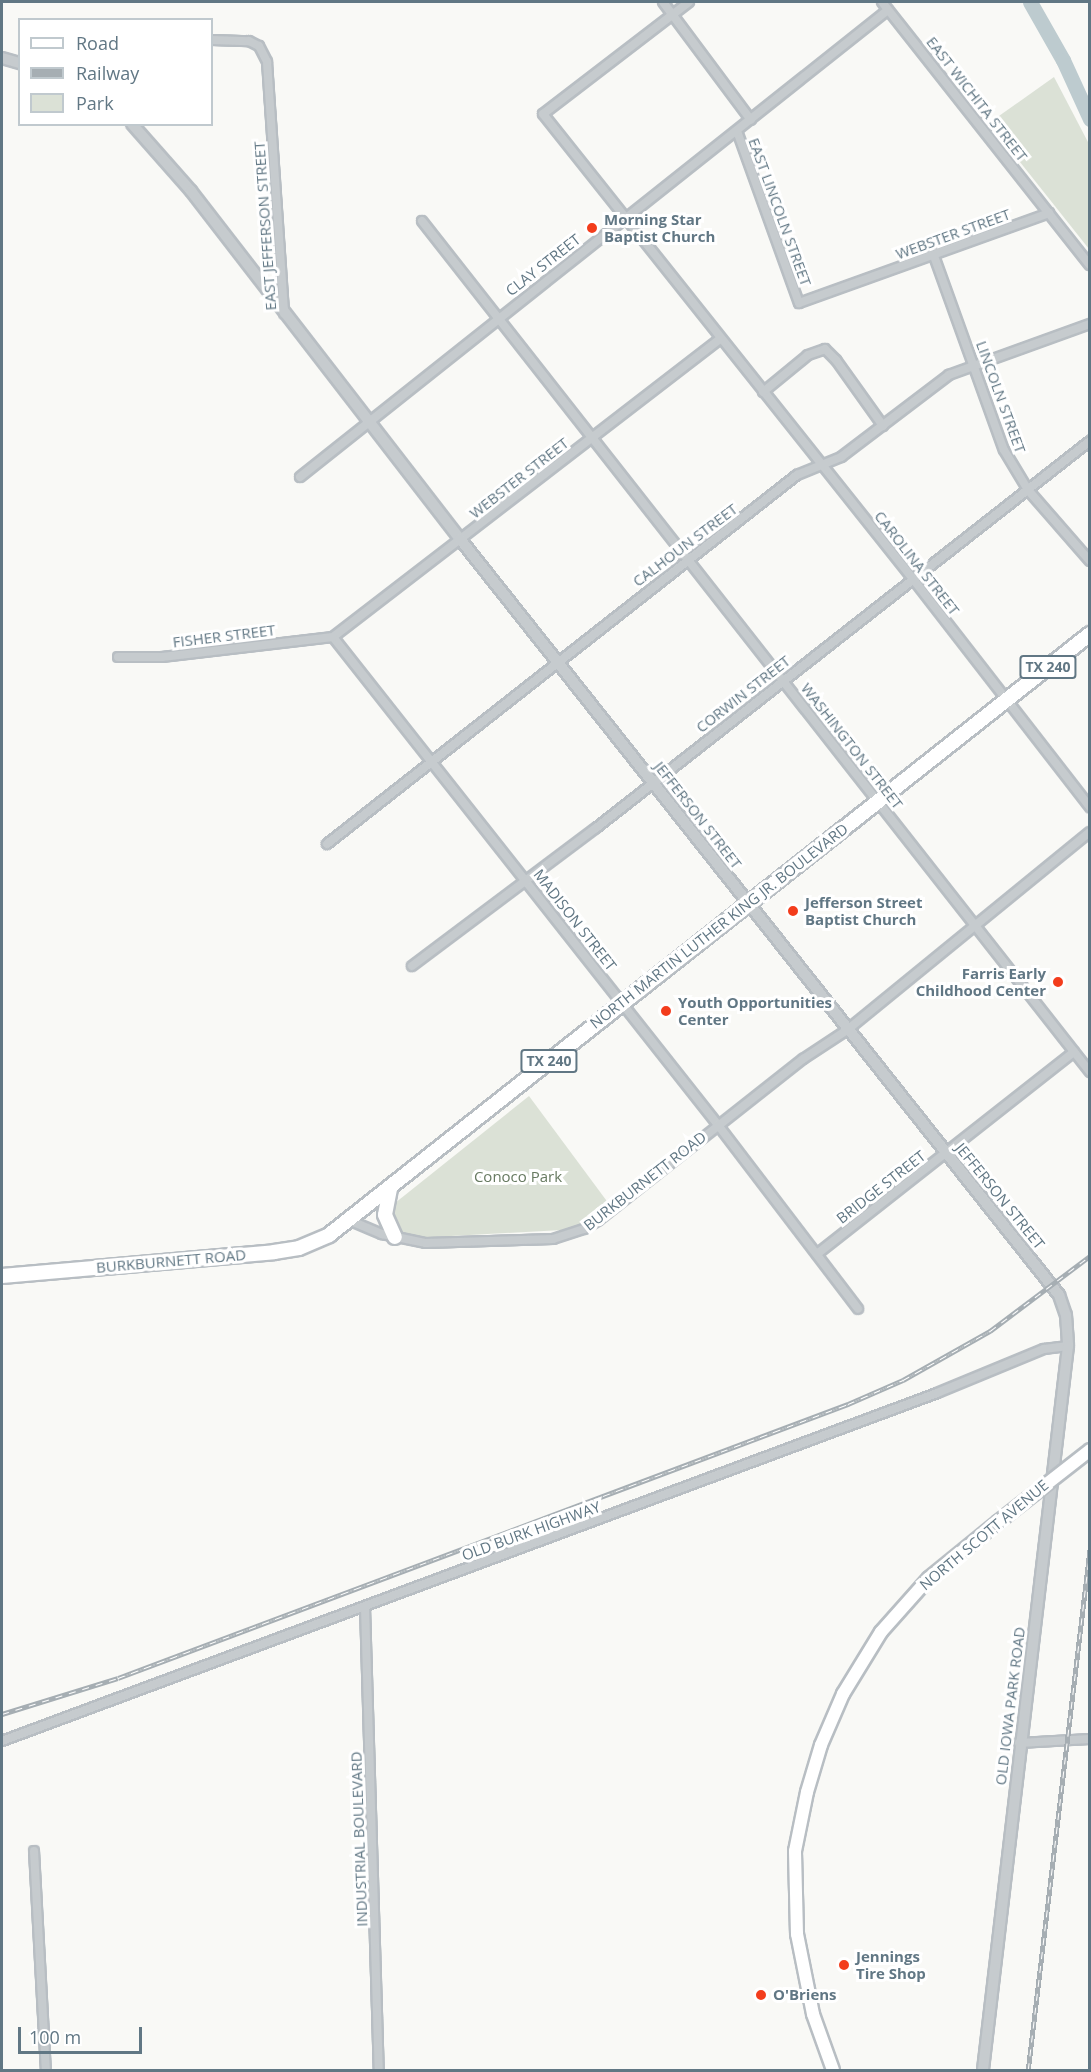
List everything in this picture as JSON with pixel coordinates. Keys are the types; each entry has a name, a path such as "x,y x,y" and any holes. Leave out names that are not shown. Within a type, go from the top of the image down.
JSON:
{"main road":[{"name":"NORTH MARTIN LUTHER KING JR. BOULEVARD","path":"351,1221 622,1003 1089,634"},
{"path":"390,1190 385,1215 395,1237"},
{"name":"BURKBURNETT ROAD","path":"2,1276 274,1252 309,1244 351,1221"},
{"name":"NORTH SCOTT AVENUE","path":"832,2070 813,2014 797,1934 794,1891 795,1851 807,1792 821,1745 858,1667 881,1632 929,1578 1089,1450"}],"street":[{"name":"EAST LINCOLN STREET","path":"663,2 751,120"},
{"path":"673,15 689,2"},
{"name":"EAST WICHITA STREET","path":"882,2 1089,265"},
{"name":"CLAY STREET","path":"300,477 497,318 888,10"},
{"name":"CAROLINA STREET","path":"673,15 543,114 913,579 1089,807"},
{"name":"EAST JEFFERSON STREET","path":"213,40 249,41 259,46 267,62 284,313 460,539"},
{"path":"2,58 17,61"},
{"path":"134,126 191,191 284,313"},
{"name":"EAST LINCOLN STREET","path":"737,131 799,303"},
{"name":"WEBSTER STREET","path":"799,303 1049,213"},
{"name":"WASHINGTON STREET","path":"422,221 1089,1072"},
{"name":"LINCOLN STREET","path":"934,256 1005,450 1028,490 1089,561"},
{"name":"CALHOUN STREET","path":"327,844 797,475 841,457 883,426 933,384 975,365 1089,324"},
{"name":"WEBSTER STREET","path":"333,637 720,339"},
{"path":"763,392 808,355 825,349 836,360 883,426"},
{"name":"CORWIN STREET","path":"412,966 527,881 1089,441"},
{"name":"JEFFERSON STREET","path":"460,539 1059,1295 1066,1315 1068,1346"},
{"name":"FISHER STREET","path":"118,657 162,657 333,637"},
{"name":"MADISON STREET","path":"333,637 718,1125 858,1309"},
{"name":"BURKBURNETT ROAD","path":"351,1221 395,1237 426,1242 554,1239 572,1235 599,1220 718,1125 847,1029 1089,832"},
{"name":"BRIDGE STREET","path":"817,1254 1074,1052"},
{"name":"OLD BURK HIGHWAY","path":"2,1741 937,1393 1044,1348 1068,1346"},
{"name":"OLD IOWA PARK ROAD","path":"983,2070 1019,1743 1068,1346"},
{"name":"INDUSTRIAL BOULEVARD","path":"365,1607 379,2070"},
{"path":"1019,1743 1089,1739"},
{"path":"34,1851 46,2070"}],"green space":[{"path":"1054,77 1089,144 1089,249 989,123"},
{"name":"Conoco Park","path":"529,1096 609,1204 590,1220 573,1228 562,1230 415,1238 396,1231 390,1207"}],"waterway":[{"path":"1030,2 1063,60 1090,119"}],"railway":[{"path":"2,1714 118,1678 848,1404 903,1380 990,1331 1090,1256"},
{"path":"1028,2070 1090,1548"}],"place":[{"name":"Morning Star Baptist Church","path":"592,228"},
{"name":"Jefferson Street Baptist Church","path":"793,911"},
{"name":"Farris Early Childhood Center","path":"1058,982"},
{"name":"Youth Opportunities Center","path":"666,1011"},
{"name":"Jennings Tire Shop","path":"844,1965"},
{"name":"O'Briens","path":"761,1995"}]}
